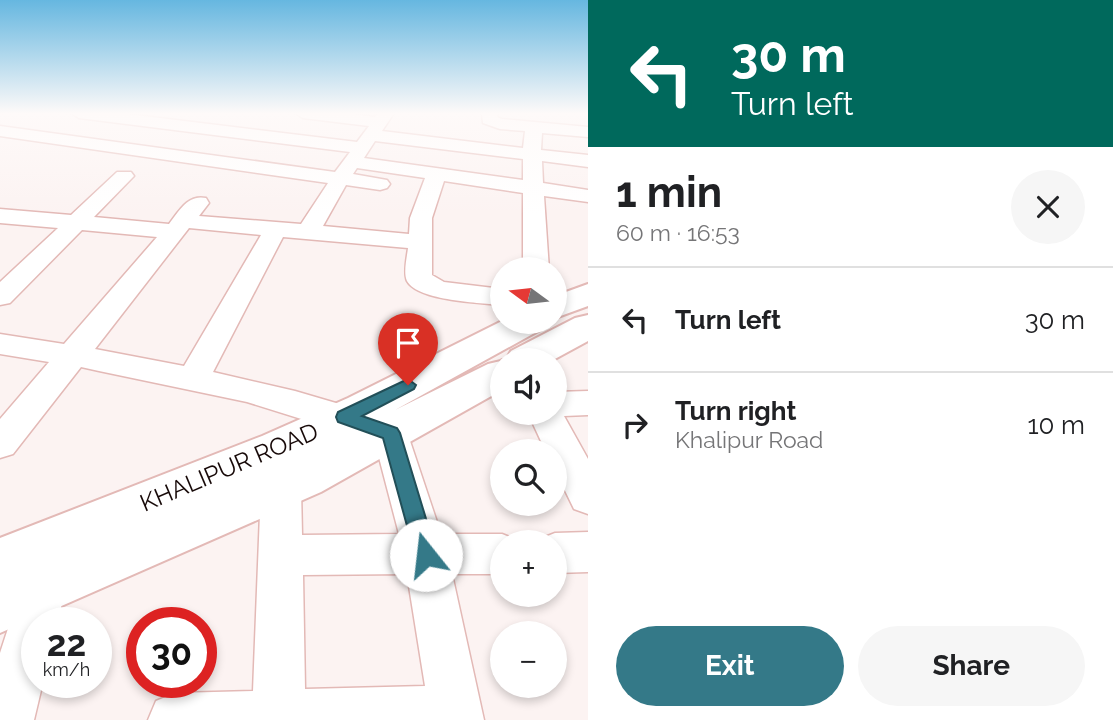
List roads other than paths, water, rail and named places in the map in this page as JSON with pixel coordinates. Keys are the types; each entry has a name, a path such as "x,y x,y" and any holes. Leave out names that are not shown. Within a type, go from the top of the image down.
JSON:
{"street":[{"path":"108,147 335,187"},
{"path":"146,152 153,147"},
{"path":"307,233 363,147"},
{"path":"388,147 436,175 588,196"},
{"path":"460,147 588,161"},
{"path":"533,147 536,257"},
{"path":"0,297 125,169 335,187 380,184"},
{"path":"436,175 421,218 418,272 423,283 490,313"},
{"path":"0,216 76,222 185,218 307,233 419,242"},
{"path":"0,444 185,218"},
{"path":"194,377 276,229"},
{"name":"KHALIPUR ROAD","path":"567,310 588,294"},
{"name":"KHALIPUR ROAD","path":"0,563 278,448 535,334"},
{"name":"KHALIPUR ROAD","path":"22,597 281,488 391,433 535,334"},
{"path":"0,344 194,377 345,417 391,433 426,555 456,716 175,720"},
{"path":"567,404 588,403"},
{"path":"551,425 588,497"},
{"path":"279,717 281,488"},
{"path":"7,720 22,597 54,541"},
{"path":"567,553 588,552"},
{"path":"280,555 490,554"}]}
